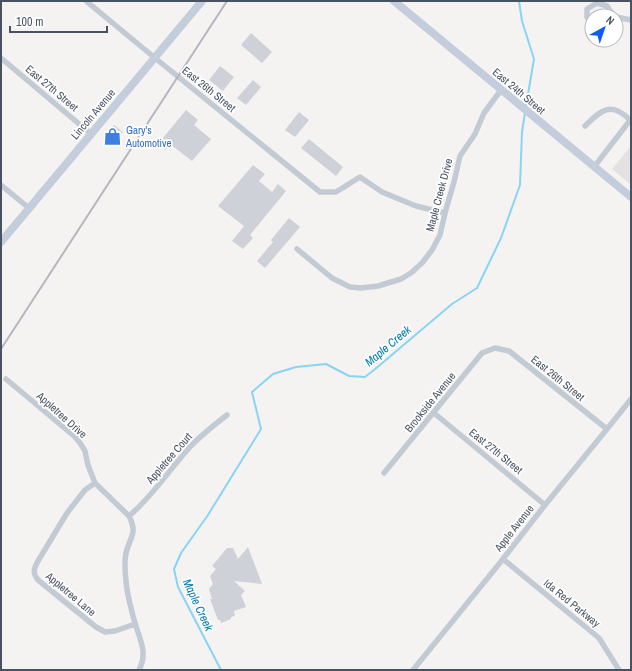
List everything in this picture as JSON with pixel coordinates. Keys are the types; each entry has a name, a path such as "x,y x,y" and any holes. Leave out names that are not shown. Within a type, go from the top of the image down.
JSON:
{"street":[{"name":"East 26th Street","path":"86,1 320,192 336,192 360,177 382,192 416,206 445,213"},
{"name":"Lincoln Avenue","path":"1,242 202,1"},
{"name":"East 24th Street","path":"394,1 631,197"},
{"path":"589,8 597,3 607,6 608,8"},
{"name":"East 27th Street","path":"1,58 91,134"},
{"name":"Maple Creek Drive","path":"297,249 332,278 350,287 361,288 378,286 401,279 422,263 432,250 440,235 460,156 475,134 484,113 501,90"},
{"path":"585,126 603,110 610,109 624,113 631,120 594,167"},
{"path":"1,185 28,208"},
{"name":"East 26th Street","path":"495,348 509,351 607,429"},
{"name":"Brookside Avenue","path":"384,473 482,353 495,348"},
{"name":"Appletree Drive","path":"6,379 74,436 86,451 88,465 95,483 129,516"},
{"name":"Apple Avenue","path":"413,670 631,398"},
{"name":"East 27th Street","path":"434,413 545,504"},
{"name":"Appletree Court","path":"129,516 139,507 190,447 227,415"},
{"name":"Appletree Lane","path":"95,483 85,490 67,513 38,561 34,569 35,575 38,580 96,627 105,632 115,631 135,624"},
{"path":"129,516 134,528 126,554 125,567 128,596 142,645 142,663 139,670"},
{"name":"Ida Red Parkway","path":"503,559 599,638 619,670"}],"shaded area":[{"path":"631,146 631,185 612,169"}],"building":[{"path":"251,33 272,52 262,63 241,45"},
{"path":"220,66 234,77 223,91 209,80"},
{"path":"253,80 261,87 246,105 237,98"},
{"path":"186,110 198,120 194,125 211,139 192,161 170,144 165,150 158,144"},
{"path":"299,112 309,120 295,137 285,130"},
{"path":"114,125 123,132 112,145 103,138"},
{"path":"309,139 343,167 336,176 301,148"},
{"path":"253,165 265,174 259,181 272,192 278,184 286,191 250,235 253,238 243,249 232,241 244,226 218,206"},
{"path":"289,218 300,227 265,268 257,261 273,242 271,240"},
{"path":"248,547 262,584 234,581 245,591 241,595 246,607 234,611 235,616 221,623 220,620 218,620 210,599 212,599 209,589 213,584 210,576 216,569 212,566 227,548 233,548 238,559"}],"waterway":[{"name":"Maple Creek","path":"519,1 522,21 534,59 526,106"},
{"name":"Maple Creek","path":"221,670 178,587 174,569 181,553 208,515 261,429 252,392 273,374 296,367 326,364 349,376 365,377 452,304 477,288 501,238 520,185 522,132 525,113"}],"railway":[{"path":"1,349 227,1"}],"place":[{"name":"Gary's Automotive","path":"113,136"}]}
